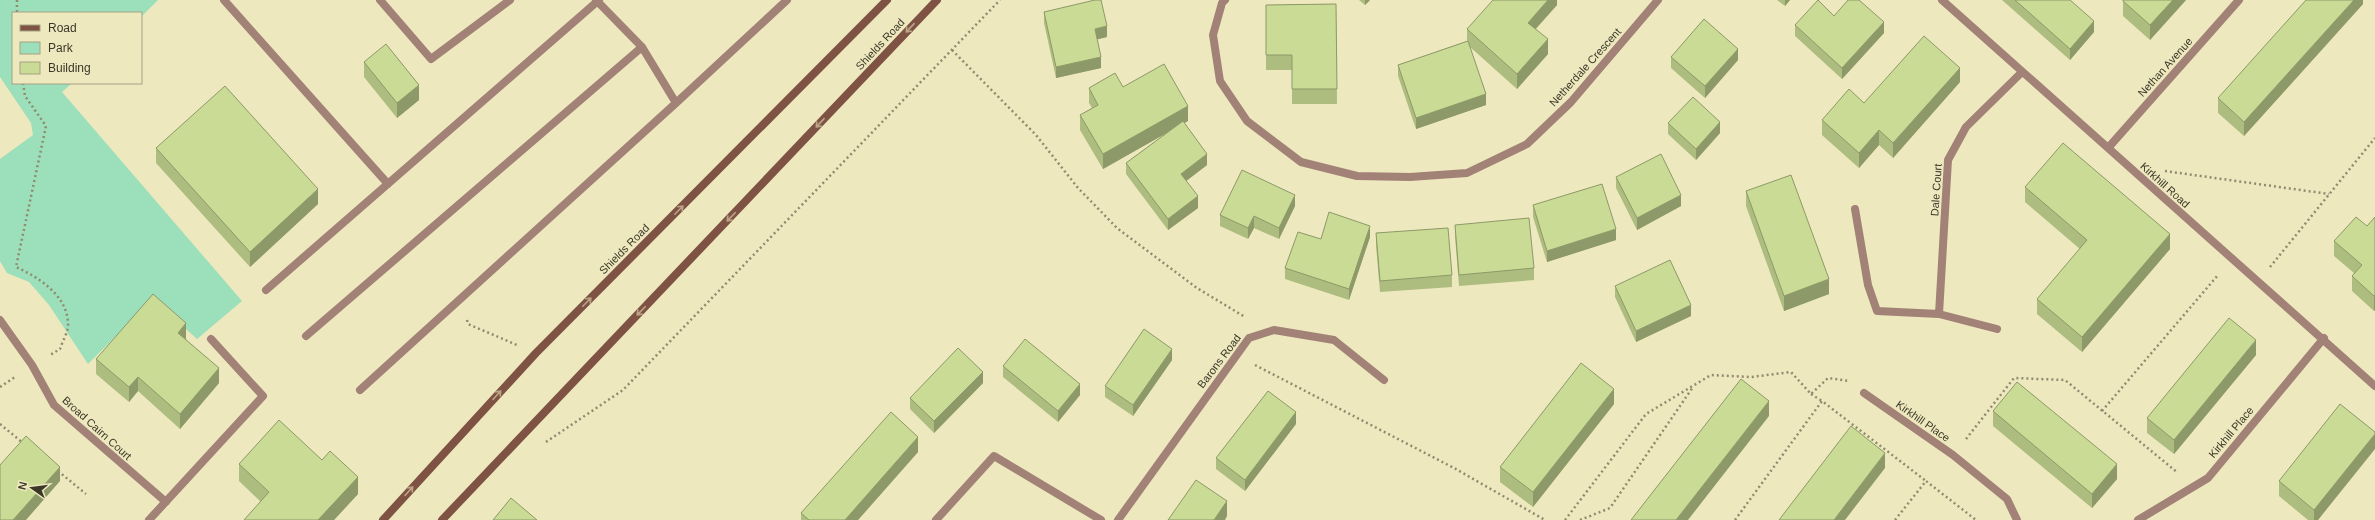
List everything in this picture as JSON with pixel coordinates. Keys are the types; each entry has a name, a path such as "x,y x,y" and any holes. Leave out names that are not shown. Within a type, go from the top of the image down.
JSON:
{"main road":[{"name":"Shields Road","path":"383,520 536,353 887,0"},
{"name":"Shields Road","path":"442,520 936,0"}],"street":[{"path":"224,0 388,184"},
{"path":"380,0 431,59 510,0"},
{"path":"266,290 597,0 642,47 676,103"},
{"path":"360,390 787,0"},
{"name":"Netherdale Crescent","path":"1225,0 1222,4 1213,35 1220,81 1247,121 1301,162 1357,176 1410,177 1467,173 1527,144 1571,102 1658,0"},
{"name":"Kirkhill Road","path":"1942,0 2257,283 2324,338 2375,386"},
{"name":"Nethan Avenue","path":"2108,148 2239,0"},
{"path":"306,336 642,47"},
{"name":"Dale Court","path":"1939,314 1948,160 1966,127 2022,72"},
{"path":"1855,209 1868,285 1877,311 1939,314 1997,329"},
{"name":"Broad Cairn Court","path":"0,320 32,365 54,405 166,502"},
{"name":"Barons Road","path":"1118,520 1249,338 1274,330 1334,340 1384,380"},
{"name":"Kirkhill Place","path":"2138,520 2208,478 2324,338"},
{"path":"149,520 263,396 211,339"},
{"name":"Kirkhill Place","path":"1864,393 1953,455 2007,499 2017,520"},
{"path":"936,520 994,456 1101,520"}],"path":[{"path":"17,0 17,12"},
{"path":"545,443 622,390 1000,0"},
{"path":"952,50 1036,135 1078,188 1117,228 1197,288 1268,332"},
{"path":"0,387 32,365 60,350 68,323 61,301 46,284 16,267 46,126 25,96 23,84"},
{"path":"2257,283 2375,138"},
{"path":"2127,166 2329,194"},
{"path":"2102,411 2231,259"},
{"path":"461,298 468,324 536,353"},
{"path":"1236,355 1454,468 1545,520"},
{"path":"1565,520 1646,414 1711,375 1752,377 1790,372 1811,394 1976,520"},
{"path":"1811,394 1828,378 1849,380 1864,393"},
{"path":"1953,455 2014,378 2065,380 2194,486"},
{"path":"1580,520 1610,508 1693,386"},
{"path":"1736,520 1822,401"},
{"path":"0,424 24,444"},
{"path":"55,469 86,494"},
{"path":"1895,520 1926,481"}],"green space":[{"path":"0,0 158,0 142,16 142,12 12,12 12,84 71,84 62,92 242,301 197,339 153,299 88,364 49,305 29,282 7,273 0,261 0,159 33,135 31,123 0,77"}],"building":[{"path":"1095,0 1101,0 1107,26 1095,29 1101,57 1056,67 1044,12"},
{"path":"1493,0 1548,0 1528,23 1548,39 1517,74 1467,29"},
{"path":"1818,0 1834,16 1848,0 1859,0 1884,22 1842,68 1795,25"},
{"path":"2015,0 2070,0 2094,21 2070,49"},
{"path":"2123,0 2173,0 2150,25"},
{"path":"2306,0 2354,0 2244,122 2218,98"},
{"path":"1336,4 1337,89 1292,89 1292,55 1266,55 1266,5"},
{"path":"1704,19 1738,49 1705,86 1671,57"},
{"path":"1924,36 1960,68 1893,143 1879,130 1859,153 1822,120 1849,89 1864,103"},
{"path":"1468,41 1486,94 1416,118 1398,65"},
{"path":"386,44 419,85 397,103 364,62"},
{"path":"1164,64 1188,106 1103,154 1080,115 1098,105 1089,88 1115,73 1123,87"},
{"path":"225,86 318,189 250,252 156,148"},
{"path":"1693,97 1720,122 1696,149 1668,123"},
{"path":"1183,121 1207,154 1181,174 1198,196 1168,219 1126,163"},
{"path":"2063,143 2170,234 2082,337 2037,299 2087,240 2025,187"},
{"path":"1661,154 1681,195 1637,218 1616,177"},
{"path":"1242,170 1295,195 1279,228 1254,216 1248,228 1220,215"},
{"path":"1791,175 1829,279 1784,296 1746,191"},
{"path":"1602,184 1616,229 1547,251 1533,205"},
{"path":"1329,212 1370,226 1349,289 1285,268 1298,232 1321,239"},
{"path":"2356,217 2367,226 2375,217 2374,296 2352,276 2362,265 2334,241"},
{"path":"1529,218 1534,268 1459,275 1455,225"},
{"path":"1448,228 1452,275 1380,281 1376,233"},
{"path":"1670,260 1691,305 1636,331 1615,286"},
{"path":"153,294 186,323 178,333 219,368 180,414 138,377 129,387 96,359"},
{"path":"2229,318 2256,340 2174,440 2147,418"},
{"path":"1144,329 1172,349 1133,405 1105,386"},
{"path":"1025,339 1080,384 1058,411 1003,366"},
{"path":"958,348 983,372 934,421 910,398"},
{"path":"1581,363 1614,389 1533,492 1500,467"},
{"path":"1741,379 1769,401 1676,520 1631,520"},
{"path":"2017,382 2117,464 2092,494 1993,411"},
{"path":"1268,391 1296,412 1245,480 1216,458"},
{"path":"2340,404 2375,432 2375,434 2314,510 2279,481"},
{"path":"891,412 918,437 845,520 809,520 801,513"},
{"path":"279,420 322,460 330,451 358,477 318,520 244,520 269,492 239,464"},
{"path":"1851,426 1885,453 1834,520 1779,520"},
{"path":"26,436 60,467 13,520 0,520 0,465"},
{"path":"1196,480 1227,501 1214,520 1168,520"},
{"path":"511,498 537,520 493,520"}]}
